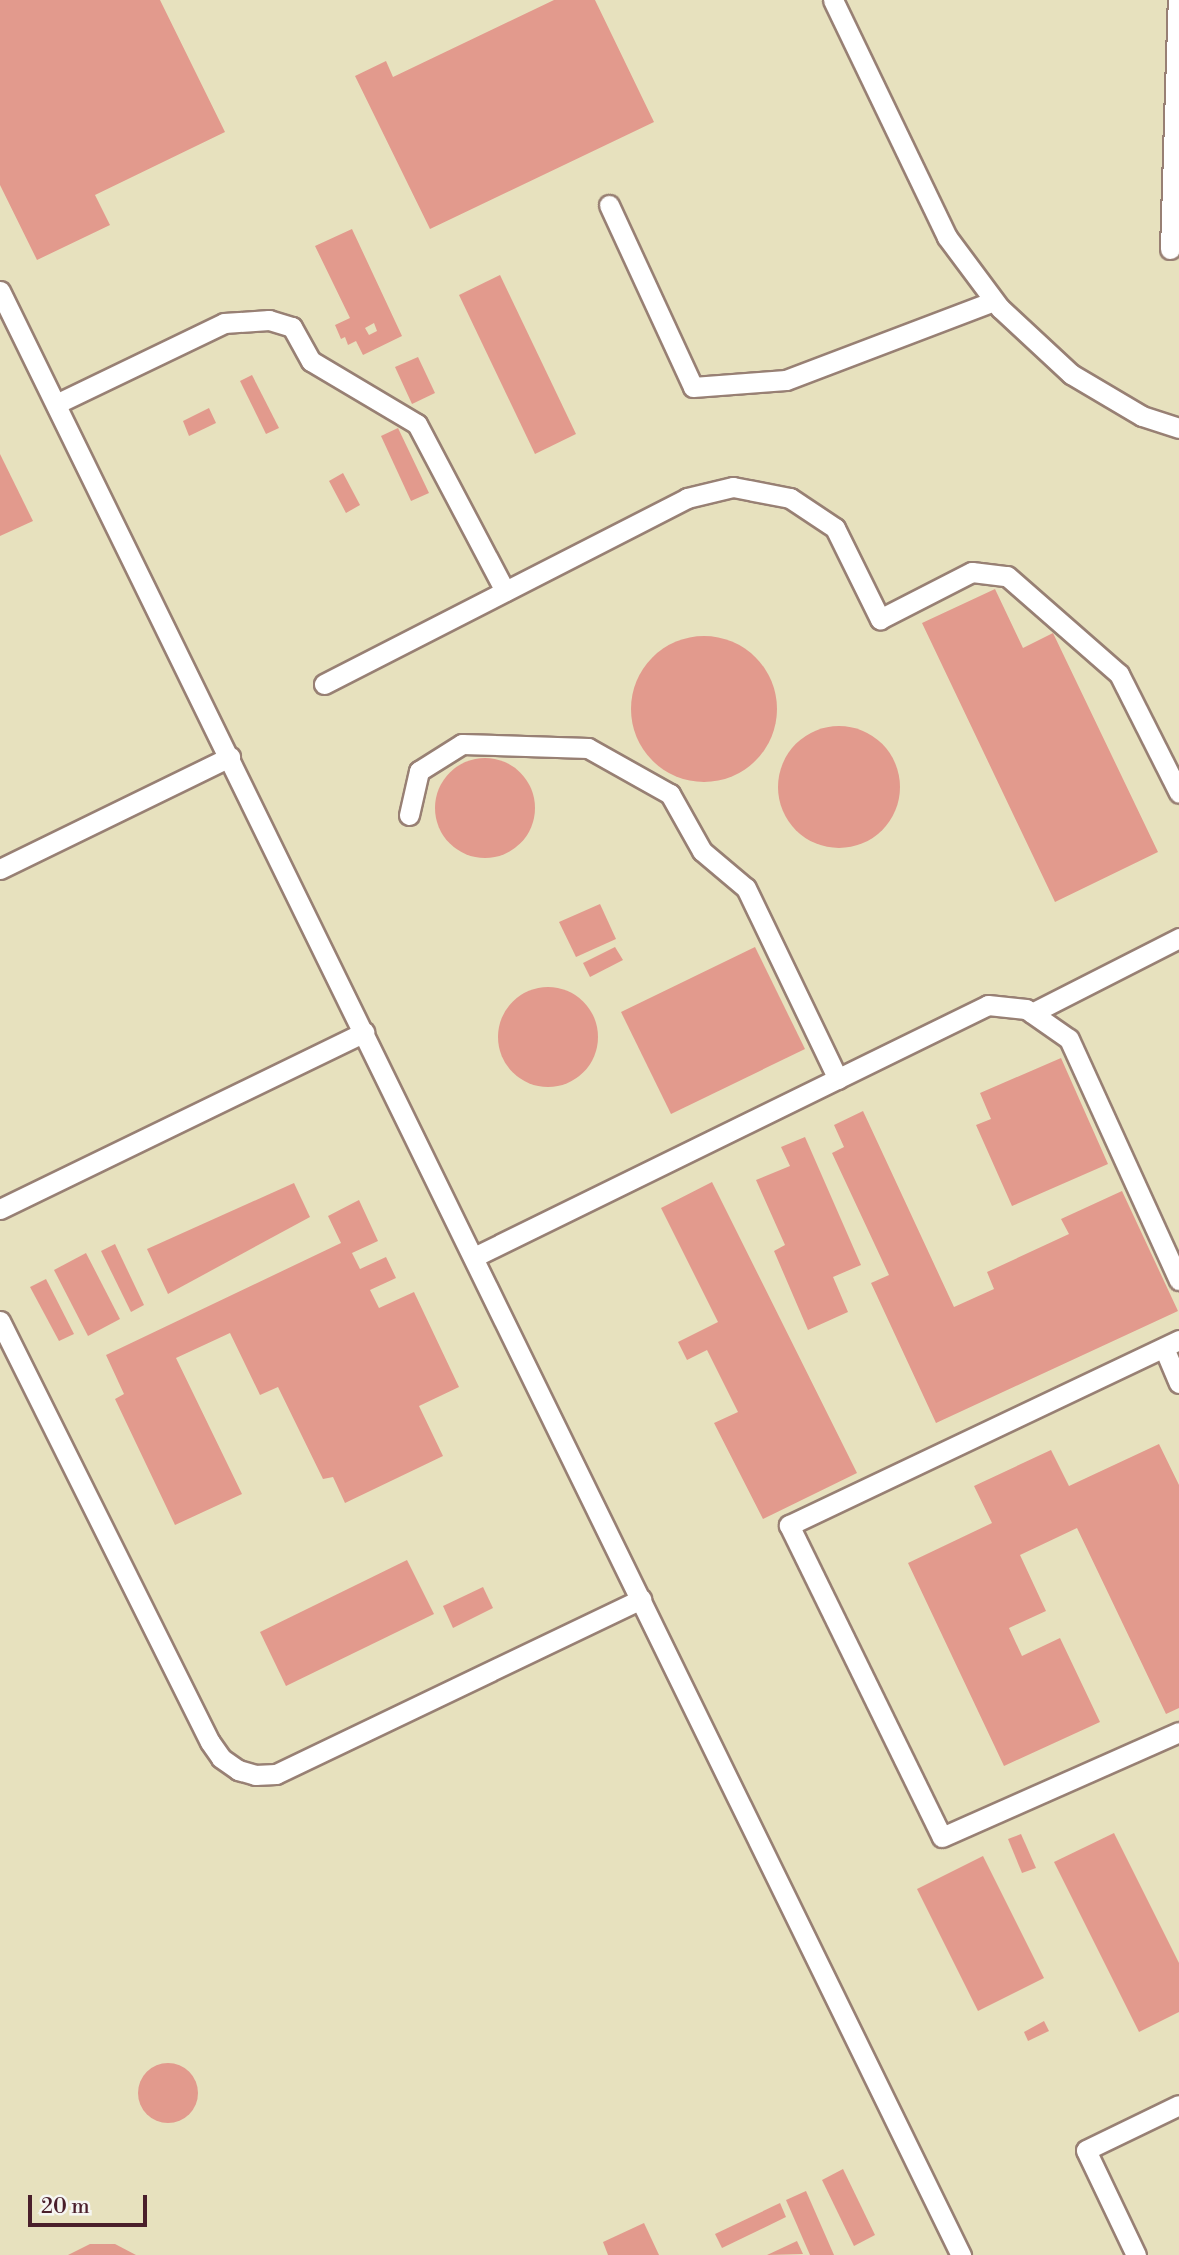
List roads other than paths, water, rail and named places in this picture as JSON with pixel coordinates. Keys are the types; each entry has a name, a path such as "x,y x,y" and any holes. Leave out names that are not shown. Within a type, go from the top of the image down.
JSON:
{"lane":[{"path":"832,0 947,237 994,301 1071,374 1142,416 1179,428"},
{"path":"1170,249 1178,0"},
{"path":"609,205 693,387 786,380 994,301"},
{"path":"0,291 961,2255"},
{"path":"56,404 224,323 270,320 292,327 311,361 417,424 505,591"},
{"path":"324,684 687,498 733,487 790,498 835,528 880,620 972,572 1007,576 1119,674 1179,793"},
{"path":"409,815 419,771 462,744 588,748 670,794 702,851 747,888 838,1079"},
{"path":"0,869 230,757"},
{"path":"1032,1013 1179,939"},
{"path":"474,1257 988,1005 1026,1009 1069,1039 1179,1280"},
{"path":"0,1209 364,1032"},
{"path":"0,1321 210,1742 221,1758 239,1770 254,1775 276,1774 641,1599"},
{"path":"1179,1383 1171,1344 789,1525 942,1837 1179,1732"},
{"path":"1136,2255 1086,2150 1179,2105"}]}
